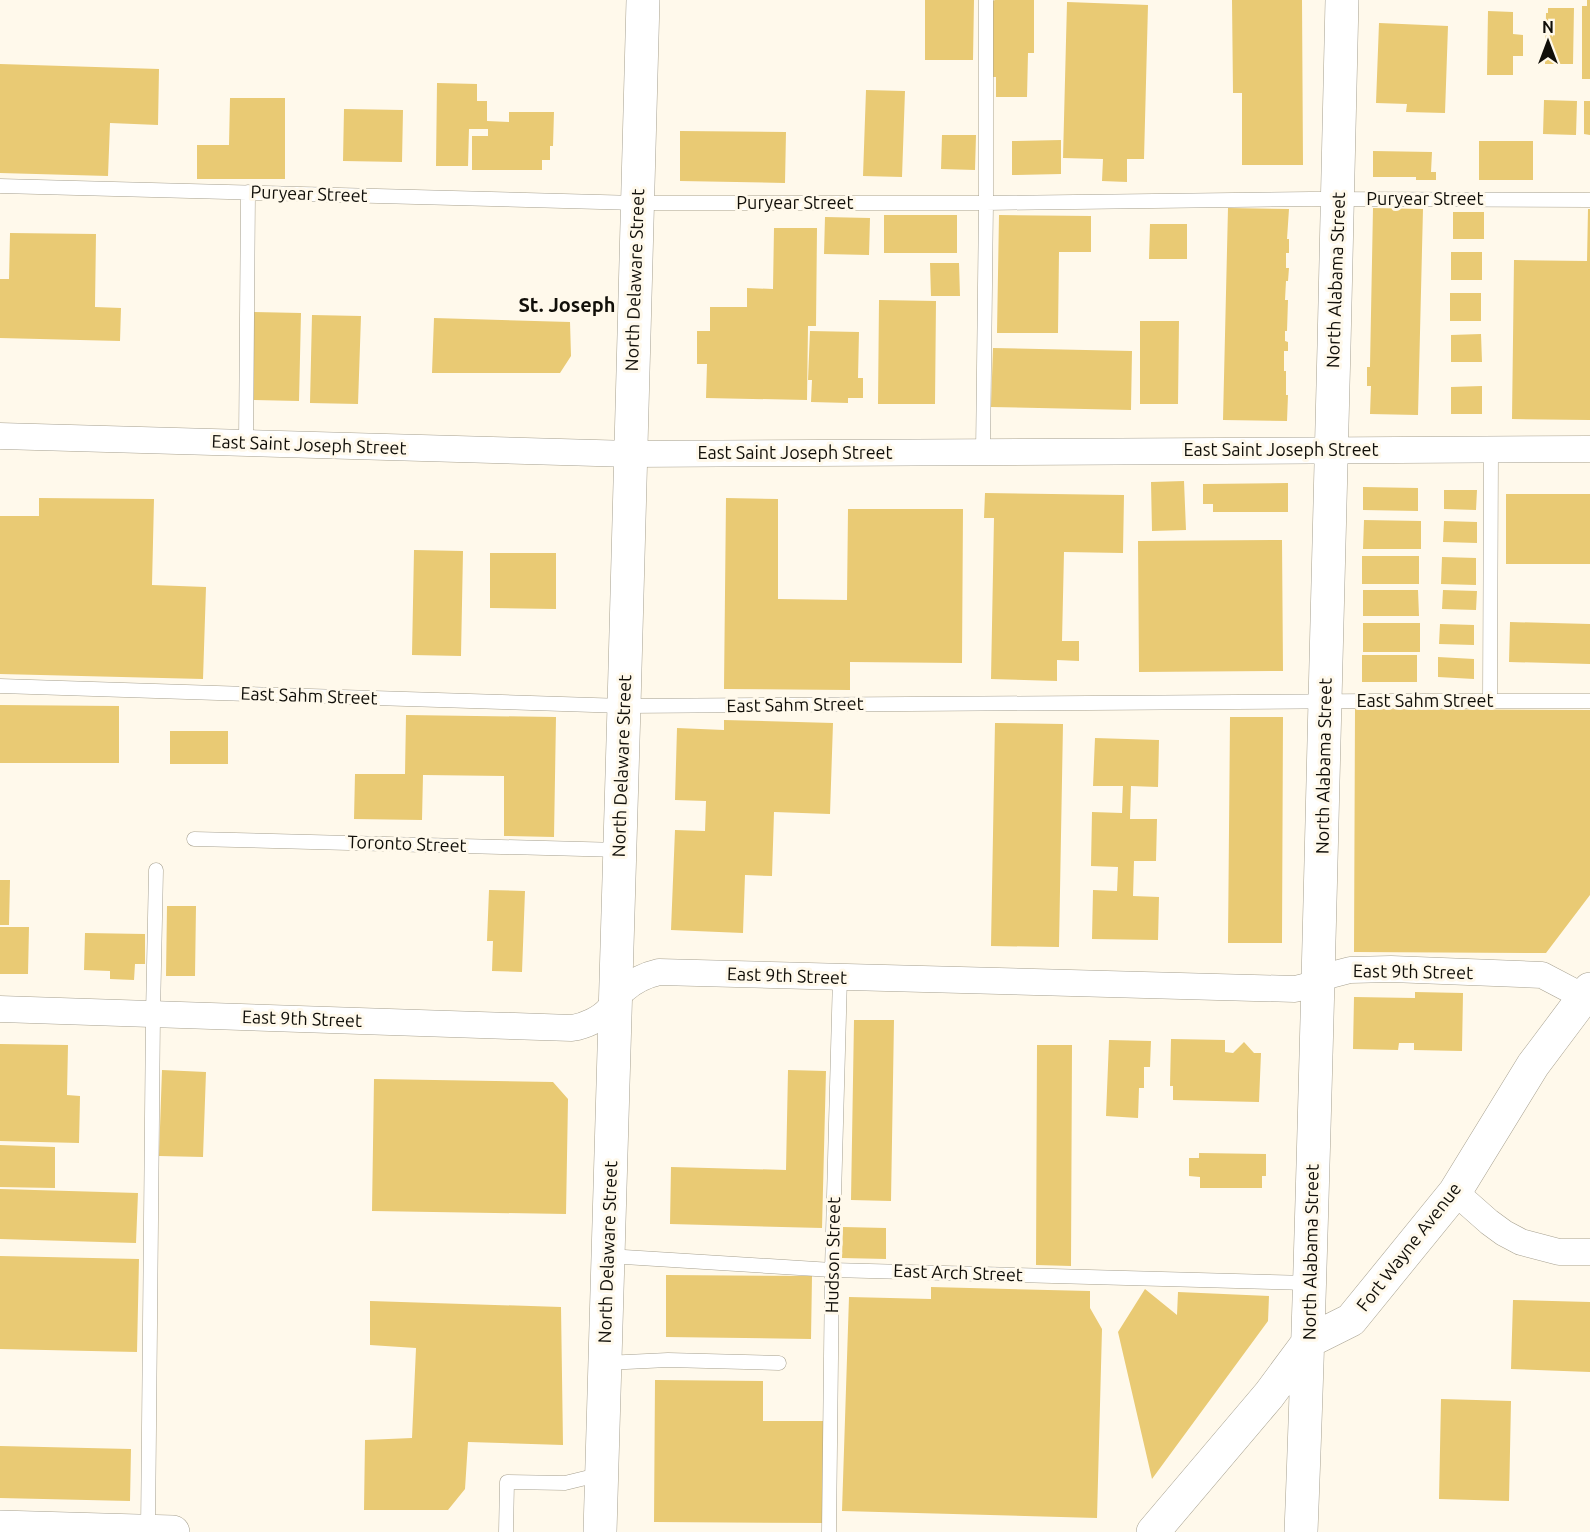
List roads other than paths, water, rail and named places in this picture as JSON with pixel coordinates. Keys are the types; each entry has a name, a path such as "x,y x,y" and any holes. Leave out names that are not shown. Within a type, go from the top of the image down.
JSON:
{"main road":[{"name":"North Delaware Street","path":"600,1532 643,0"},
{"name":"North Alabama Street","path":"1301,1532 1319,981 1342,0"},
{"name":"Fort Wayne Avenue","path":"1153,1532 1269,1395 1309,1341 1351,1320 1455,1192 1533,1065 1587,993"},
{"path":"0,1527 173,1532"}],"street":[{"name":"East Saint Joseph Street","path":"0,436 631,454 1590,448"},
{"name":"East 9th Street","path":"0,1009 572,1028 584,1026 608,1010 623,990 636,981 660,972 1295,989 1311,986 1327,976 1350,970 1391,969 1542,975 1587,993"},
{"path":"1455,1192 1489,1222 1521,1242 1559,1252 1590,1252"}],"lane":[{"path":"983,452 986,0"},
{"name":"Puryear Street","path":"0,186 637,203 1590,200"},
{"path":"246,443 248,192"},
{"path":"1490,701 1491,449"},
{"name":"East Sahm Street","path":"0,686 624,706 1590,701"},
{"name":"Toronto Street","path":"194,839 620,850"},
{"path":"148,1531 156,870"},
{"name":"Hudson Street","path":"829,1532 832,1270 840,977"},
{"name":"East Arch Street","path":"608,1256 832,1270 1309,1283"},
{"path":"605,1363 668,1360 779,1363"},
{"path":"506,1532 507,1482 565,1483 602,1474"}],"district":[{"name":"St. Joseph","path":"567,305"}]}
